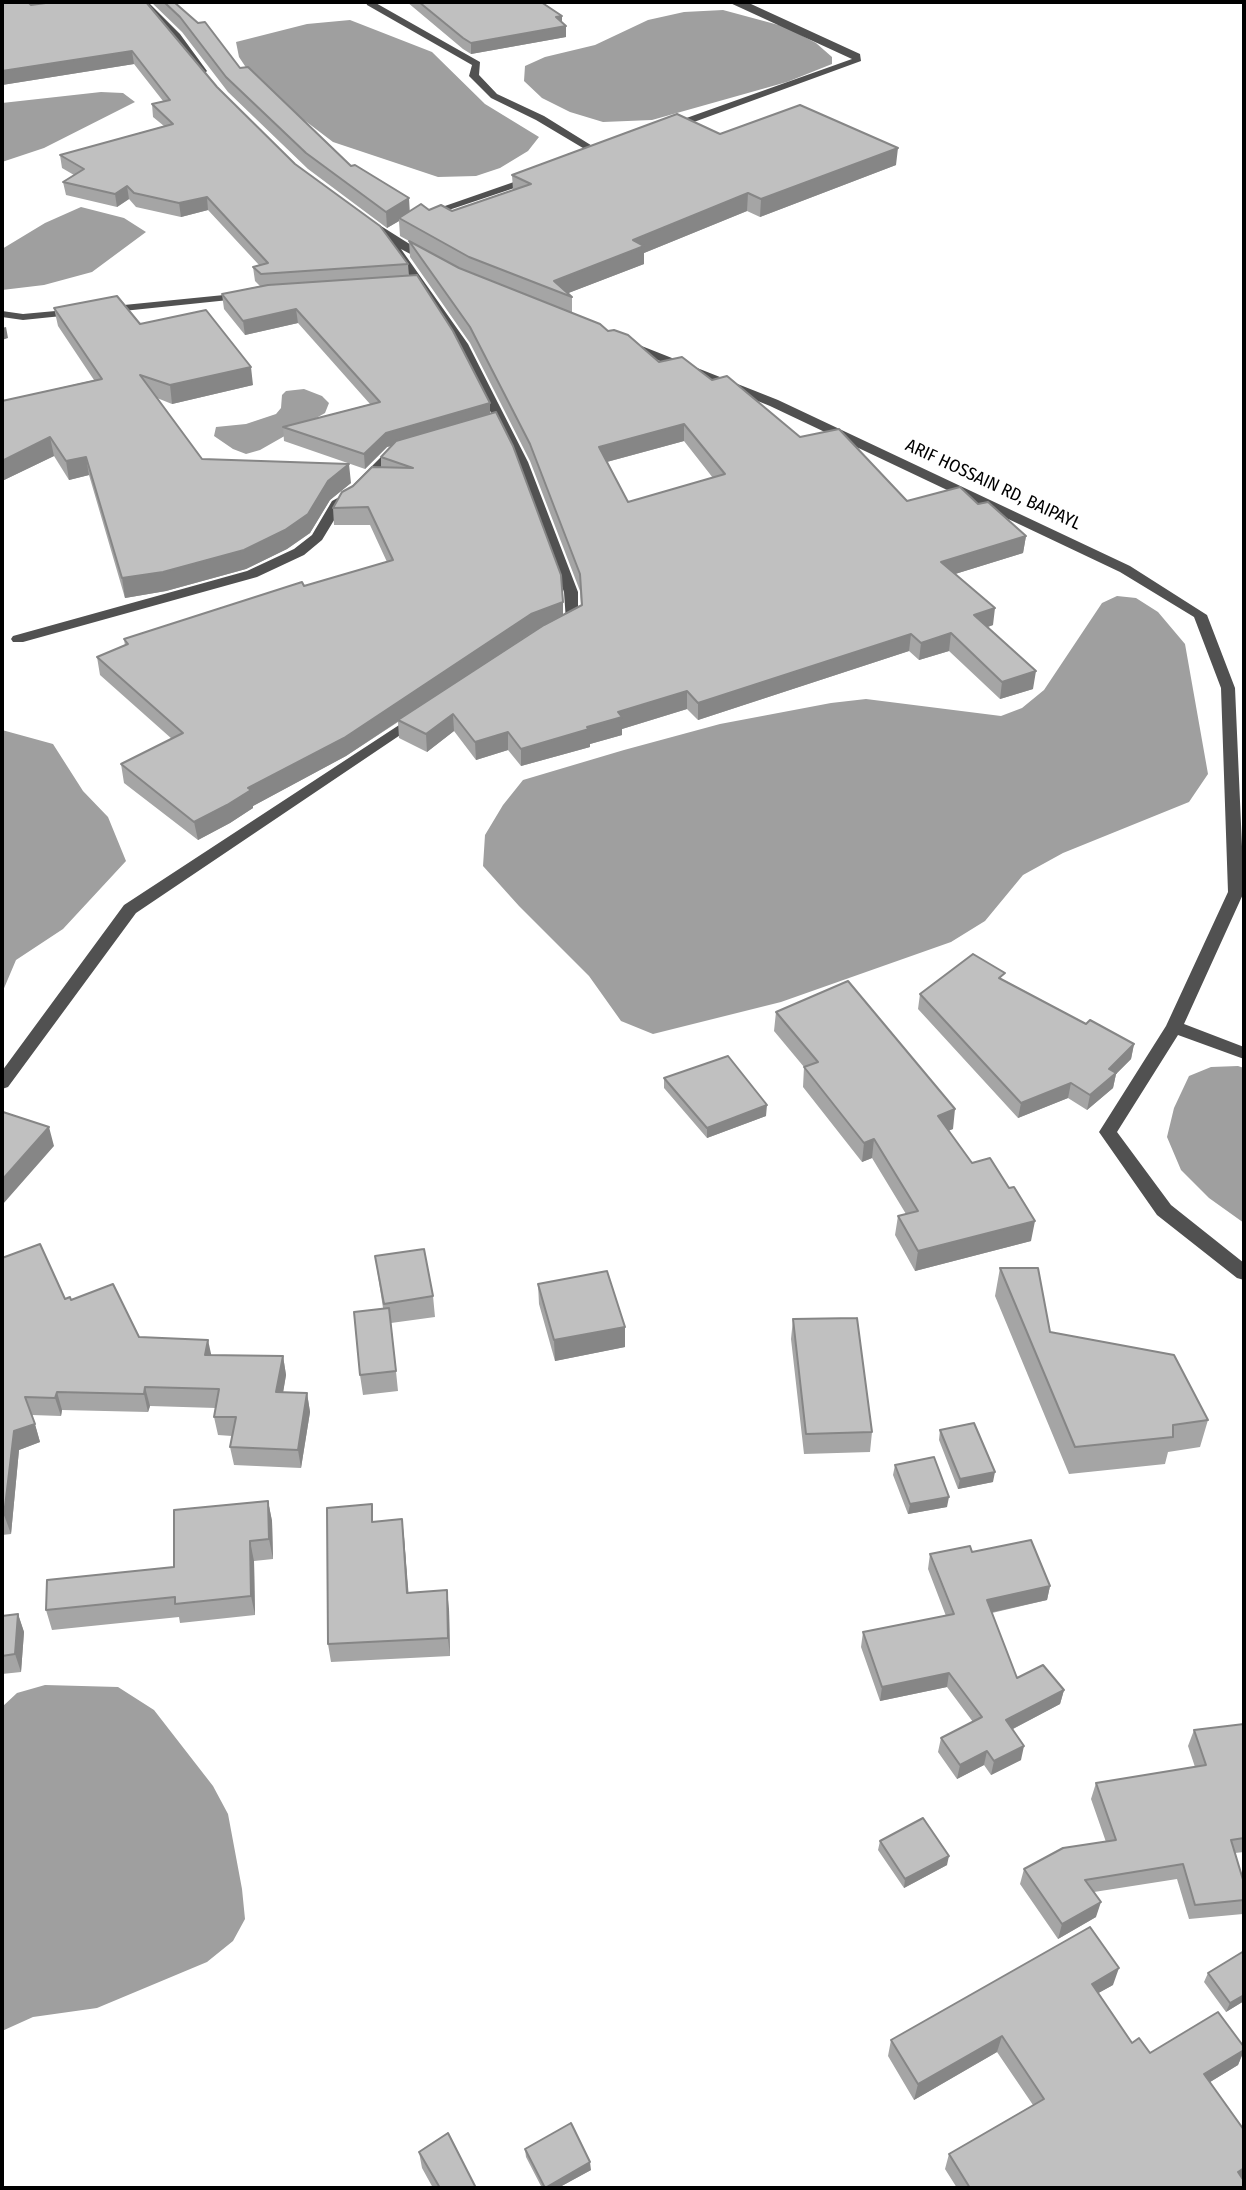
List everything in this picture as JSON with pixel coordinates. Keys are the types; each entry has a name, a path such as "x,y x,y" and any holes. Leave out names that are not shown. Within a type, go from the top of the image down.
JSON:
{"street":[{"path":"143,2 177,36 215,86"},
{"path":"649,134 856,61 857,56 748,6 732,2"},
{"path":"370,3 477,64 474,76 494,96 540,118 598,152"},
{"path":"397,230 418,217 542,175"},
{"path":"355,213 397,230 443,267"},
{"path":"397,230 415,283 462,344 495,423 522,462 571,592 573,623 550,633"},
{"path":"2,314 23,317 258,295"},
{"name":"ARIF HOSSAIN RD, BAIPAYL","path":"607,336 774,403 1125,569 1200,615 1228,688 1236,892 1174,1027 1108,1132 1164,1210 1244,1273"},
{"path":"18,639 251,574 299,552 317,537 337,504 348,498 392,453 416,446"},
{"path":"2,1083 130,909 427,710"},
{"path":"1174,1027 1244,1053"}],"shaded area":[{"path":"723,10 786,27 816,43 832,57 832,64 787,82 652,120 603,122 570,112 542,98 524,81 525,66 545,57 595,45 648,20 684,12"},
{"path":"350,20 432,52 485,104 539,137 528,151 500,168 476,176 438,177 333,142 283,104 249,72 239,57 236,42 307,24"},
{"path":"101,92 123,93 135,102 44,148 2,162 2,103"},
{"path":"81,207 124,218 146,232 92,272 44,285 2,290 2,249 45,223"},
{"path":"304,389 322,396 329,403 325,413 260,450 246,454 214,436 216,427 246,424 276,414 281,408 282,395 286,391"},
{"path":"1117,596 1136,598 1158,612 1185,644 1208,774 1189,802 1063,853 1023,875 985,921 951,942 781,1002 653,1034 621,1021 589,976 483,866 485,835 503,805 523,780 624,750 720,724 866,699 1001,716 1022,708 1044,690 1102,603"},
{"path":"2,730 53,744 83,791 108,817 126,861 63,929 16,960 2,993"},
{"path":"1211,1067 1244,1068 1244,1223 1209,1198 1181,1170 1167,1137 1174,1108 1189,1076"},
{"path":"45,1685 118,1687 154,1710 213,1786 228,1814 245,1919 233,1941 207,1962 97,2008 33,2017 2,2031 2,1707 17,1693"}],"building":[{"path":"2,2 28,2 31,5 53,2 146,2 217,87 295,164 380,226 408,264 261,274 253,267 268,263 207,197 179,203 134,193 127,186 115,194 63,182 84,169 60,155 173,124 152,104 170,100 132,51 2,71"},
{"path":"164,2 174,2 198,23 205,22 240,68 248,67 351,166 355,165 409,198 386,212 306,153 226,77 180,17"},
{"path":"419,2 541,2 562,16 556,17 566,26 471,43"},
{"path":"800,105 898,148 761,199 748,193 633,240 644,246 554,281 572,297 469,257 399,218 421,204 429,210 441,205 452,211 531,184 512,175 677,114 720,134"},
{"path":"409,241 459,268 600,324 608,331 614,330 628,335 659,362 682,357 712,380 727,376 800,437 839,429 907,501 960,487 978,504 988,502 1026,536 941,562 995,608 974,615 1036,671 1002,682 951,633 921,643 911,634 698,703 687,691 618,712 622,717 587,727 589,729 521,749 508,732 475,742 453,714 426,734 398,720 544,625 582,605 580,574 530,444 470,327","holes":["684,424 725,474 628,502 599,447"]},
{"path":"417,275 453,331 490,403 386,433 364,454 283,427 380,402 296,309 243,321 222,294 268,285"},
{"path":"117,296 140,324 206,310 251,367 170,385 140,375 202,459 349,464 328,481 308,514 285,530 244,550 163,572 122,578 86,457 66,461 50,437 2,461 2,401 102,379 54,308"},
{"path":"496,412 513,446 561,575 563,602 531,614 344,738 248,788 251,790 194,822 121,764 183,733 97,657 128,644 124,639 302,582 304,586 393,560 368,507 333,508 342,492 353,486 372,467 413,468 381,457 396,441"},
{"path":"973,954 1005,973 999,978 1086,1024 1090,1020 1134,1044 1109,1069 1116,1073 1090,1095 1071,1083 1021,1103 920,994"},
{"path":"848,981 955,1109 938,1116 972,1163 990,1158 1009,1188 1014,1187 1035,1221 918,1251 898,1216 918,1211 874,1139 864,1143 804,1067 818,1062 776,1012"},
{"path":"728,1056 767,1105 707,1128 664,1078"},
{"path":"3,1112 49,1127 2,1180 2,1114"},
{"path":"40,1244 65,1299 70,1297 71,1300 113,1284 139,1337 208,1340 205,1355 283,1356 276,1392 307,1393 298,1450 230,1447 236,1417 214,1417 219,1389 145,1387 144,1394 57,1392 55,1398 25,1397 35,1424 14,1431 2,1516 2,1258"},
{"path":"424,1249 433,1296 384,1304 375,1256"},
{"path":"1000,1268 1038,1268 1050,1332 1174,1355 1208,1420 1173,1425 1173,1437 1075,1447"},
{"path":"607,1271 625,1327 554,1340 538,1284"},
{"path":"389,1308 396,1371 360,1375 354,1312"},
{"path":"857,1318 872,1432 806,1434 793,1319"},
{"path":"974,1423 995,1472 960,1479 940,1430"},
{"path":"934,1457 949,1497 910,1504 895,1465"},
{"path":"268,1501 269,1539 250,1541 251,1596 175,1604 175,1597 46,1610 47,1580 174,1567 174,1510"},
{"path":"372,1504 372,1522 402,1519 407,1593 447,1590 448,1638 328,1644 327,1508"},
{"path":"1031,1540 1050,1586 987,1600 1017,1678 1043,1665 1064,1690 1006,1720 1024,1746 994,1761 987,1751 960,1765 941,1738 982,1717 949,1673 882,1687 863,1632 954,1614 930,1554 970,1546 972,1552"},
{"path":"18,1614 15,1654 2,1656 2,1616"},
{"path":"1244,1724 1244,1838 1231,1840 1244,1883 1244,1900 1195,1905 1183,1864 1085,1880 1101,1902 1062,1924 1024,1869 1063,1848 1116,1840 1096,1783 1206,1765 1194,1730"},
{"path":"923,1818 949,1856 905,1879 880,1841"},
{"path":"1090,1927 1119,1968 1092,1984 1132,2043 1139,2038 1150,2053 1218,2012 1244,2047 1244,2050 1204,2074 1244,2130 1244,2168 1238,2172 1244,2181 1244,2188 970,2188 949,2154 1044,2099 1002,2036 918,2084 891,2040"},
{"path":"1244,1951 1244,1995 1230,2003 1208,1973"},
{"path":"571,2123 590,2162 545,2188 525,2149"},
{"path":"448,2133 476,2188 440,2188 419,2152"}]}
